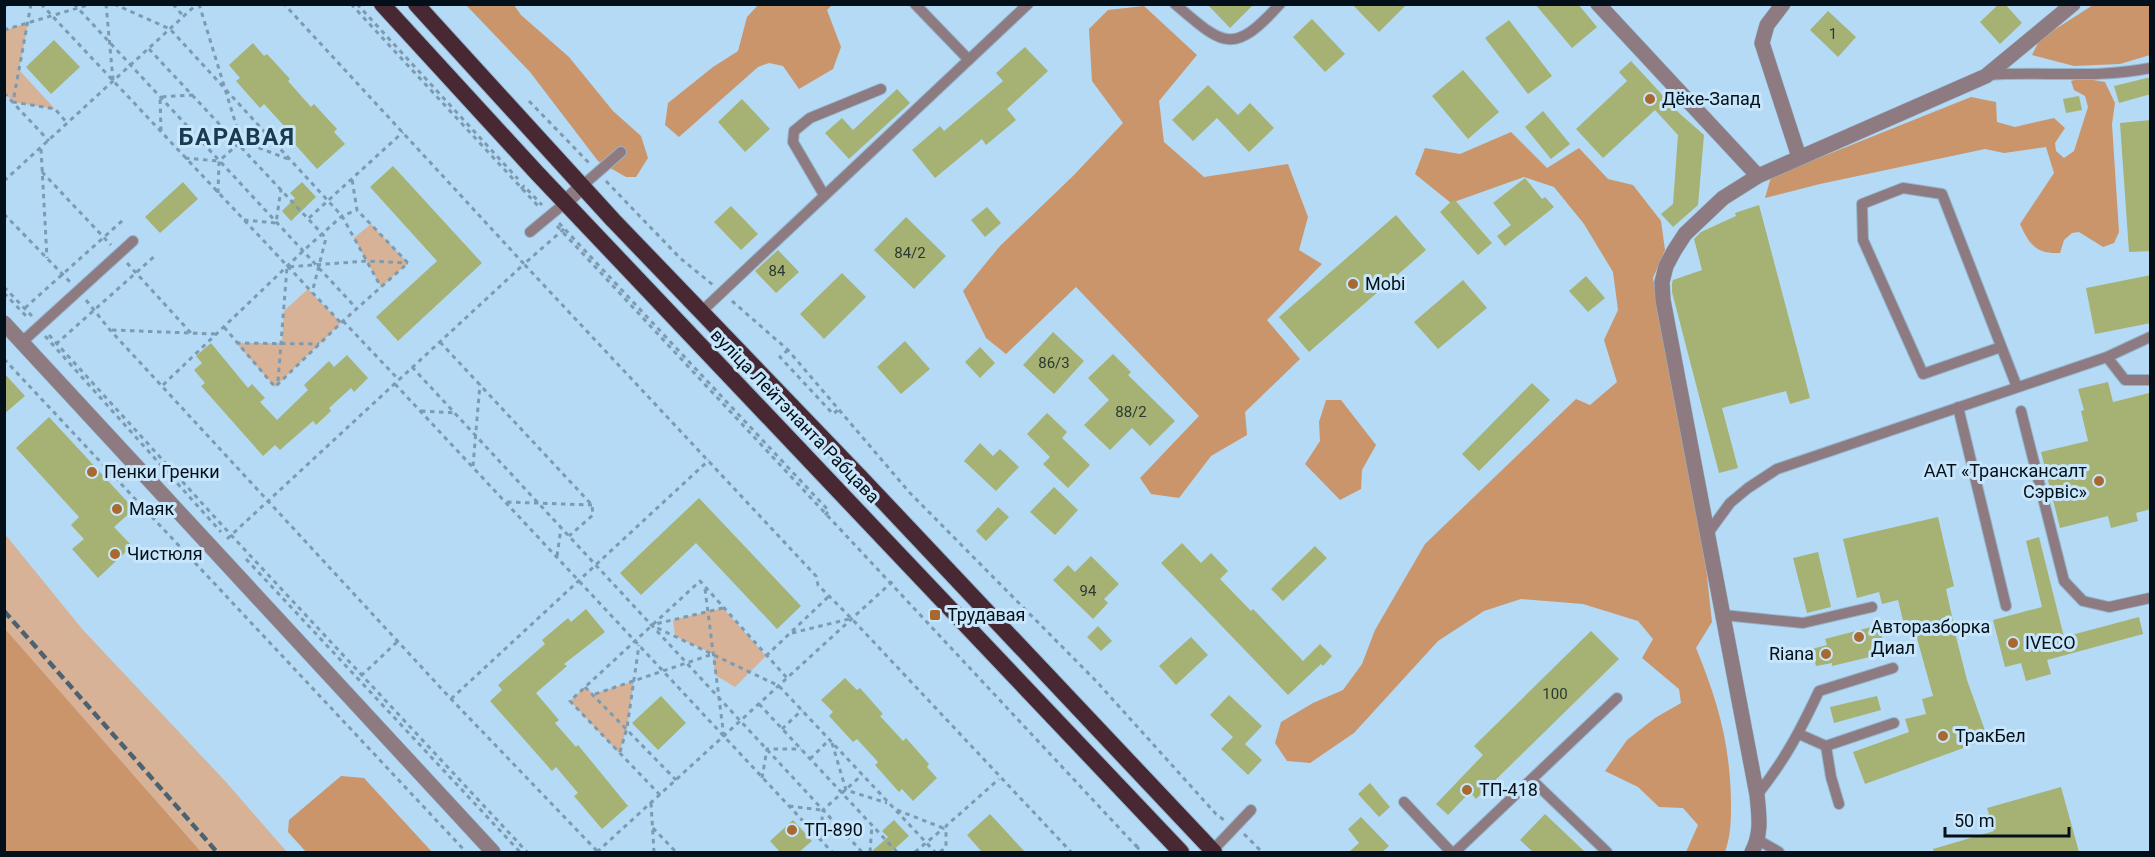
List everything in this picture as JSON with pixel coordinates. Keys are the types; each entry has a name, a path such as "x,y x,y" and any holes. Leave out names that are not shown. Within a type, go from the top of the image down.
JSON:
{"highway":[{"name":"вуліца Лейтэнанта Рабцава","path":"382,4 565,202 1181,852"},
{"name":"вуліца Лейтэнанта Рабцава","path":"416,4 582,186 1213,852"}],"street":[{"path":"1598,4 1758,176"},
{"path":"1783,4 1767,25 1762,44 1799,157"},
{"path":"1755,846 1760,824 1757,795 1663,300 1662,282 1666,266 1685,234 1723,198 1758,176 1986,76 2073,4"},
{"path":"565,202 582,186"},
{"path":"4,323 493,852"}],"lane":[{"path":"915,4 969,60"},
{"path":"702,311 1028,4"},
{"path":"1175,4 1212,35 1227,39 1243,38 1257,29 1280,4"},
{"path":"1986,76 2072,75 2130,72 2151,68"},
{"path":"824,195 793,142 794,131 810,118 881,89"},
{"path":"582,186 621,152"},
{"path":"2001,346 1923,374 1863,240 1862,204 1903,188 1942,194 2017,387"},
{"path":"530,232 565,202"},
{"path":"22,342 133,241"},
{"path":"1708,533 1730,503 1748,488 1777,470 2107,357 2151,337"},
{"path":"2107,357 2125,380 2151,380"},
{"path":"1958,407 2006,606"},
{"path":"2021,411 2064,581 2084,601 2109,607 2151,598"},
{"path":"1723,615 1803,623 1872,607"},
{"path":"1757,795 1779,767 1799,734 1819,691 1893,669"},
{"path":"1404,802 1453,852 1617,698"},
{"path":"1799,734 1826,746 1894,723"},
{"path":"1826,746 1831,777 1839,804"},
{"path":"1532,780 1607,852"},
{"path":"1213,852 1251,810"},
{"path":"1755,846 1779,852"}],"path":[{"path":"13,102 31,4"},
{"path":"41,4 287,267 399,380"},
{"path":"4,30 52,16 76,6 91,4"},
{"path":"106,4 114,82"},
{"path":"114,4 170,29 342,216 381,287"},
{"path":"173,4 184,17"},
{"path":"4,182 198,4 240,142"},
{"path":"284,4 816,576 818,585 828,596 1071,852"},
{"path":"351,4 825,515 892,582 1138,845 1142,852"},
{"path":"76,6 357,309"},
{"path":"149,49 240,142 323,233 326,238 312,293"},
{"path":"4,93 49,141"},
{"path":"160,97 193,95"},
{"path":"160,97 161,133"},
{"path":"528,100 680,258 788,350 910,494 1097,682 1195,790"},
{"path":"13,102 55,110 68,124"},
{"path":"218,193 219,161 259,126"},
{"path":"309,218 403,132"},
{"path":"240,142 290,160"},
{"path":"41,149 47,259"},
{"path":"184,158 219,161"},
{"path":"352,179 357,210 408,263"},
{"path":"276,223 281,189"},
{"path":"163,385 323,233 342,216 357,210"},
{"path":"4,214 78,291 110,330 451,699 598,852 892,582"},
{"path":"23,310 123,220"},
{"path":"243,220 276,223"},
{"path":"4,287 227,539 563,230"},
{"path":"57,344 156,255"},
{"path":"319,267 367,261 408,263"},
{"path":"224,327 275,387 342,322 408,263"},
{"path":"287,267 315,265"},
{"path":"278,383 287,267"},
{"path":"4,293 23,310"},
{"path":"38,326 57,344 520,852"},
{"path":"110,330 215,334"},
{"path":"440,342 592,505 593,515 569,536"},
{"path":"236,343 319,344"},
{"path":"788,350 780,357 832,414 838,410"},
{"path":"4,359 466,852"},
{"path":"412,368 862,852"},
{"path":"395,384 832,852"},
{"path":"472,467 480,384"},
{"path":"421,411 454,413"},
{"path":"451,699 709,460"},
{"path":"506,502 592,505"},
{"path":"557,557 561,528"},
{"path":"242,555 527,852"},
{"path":"660,795 570,701 651,625 700,581 787,678"},
{"path":"705,587 724,736"},
{"path":"766,656 828,596"},
{"path":"651,625 723,608"},
{"path":"790,633 852,619"},
{"path":"651,625 779,686 926,843 937,852 946,847"},
{"path":"360,677 398,641"},
{"path":"619,753 627,728 639,645"},
{"path":"594,694 713,654"},
{"path":"585,687 676,780"},
{"path":"759,704 897,852"},
{"path":"782,729 802,710"},
{"path":"810,759 830,741"},
{"path":"830,741 846,790"},
{"path":"762,778 767,749"},
{"path":"767,749 801,749"},
{"path":"820,840 823,810 862,775"},
{"path":"915,852 1000,778"},
{"path":"846,790 889,804"},
{"path":"651,803 654,852"},
{"path":"789,806 823,810"},
{"path":"895,810 945,827"},
{"path":"870,852 872,825"},
{"path":"652,827 676,852"},
{"path":"945,827 946,847 951,852"}],"shaded area":[{"path":"759,4 832,5 827,10 841,47 833,69 799,89 783,66 769,63 758,67 679,137 665,125 668,103 713,67 738,51 747,17"},
{"path":"466,5 514,5 521,15 569,57 613,111 641,136 648,158 636,177 626,177 598,161 530,72"},
{"path":"2093,5 2150,5 2150,55 2120,64 2074,66 2032,55 2040,39"},
{"path":"1144,6 1197,55 1159,101 1164,142 1204,177 1288,164 1308,217 1299,250 1322,264 1267,320 1300,359 1245,412 1247,435 1211,456 1179,498 1151,494 1140,478 1199,416 1076,287 1006,354 986,338 963,291 1000,246 1074,175 1123,123 1092,81 1089,29 1108,10"},
{"path":"28,23 19,70 55,109 13,102 5,93 5,30"},
{"path":"2082,78 2105,82 2115,103 2112,124 2119,232 2114,243 2103,247 2079,232 2072,233 2064,240 2060,253 2052,253 2039,250 2030,242 2020,224 2054,173 2046,147 2004,153 1985,149 1765,198 1771,177 1971,97 1996,102 1997,122 2015,127 2054,118 2065,128 2055,143 2056,151 2064,158 2074,151 2088,107 2085,96 2074,90 2071,81"},
{"path":"1511,132 1547,168 1579,148 1608,179 1633,185 1661,221 1665,250 1653,278 1701,521 1712,622 1696,648 1711,687 1728,761 1731,815 1730,833 1725,852 1686,852 1698,825 1683,808 1659,807 1638,787 1605,771 1627,740 1655,718 1681,703 1679,689 1642,658 1653,639 1638,621 1583,604 1521,599 1484,611 1438,641 1354,733 1310,763 1287,761 1275,743 1281,722 1313,703 1343,690 1362,664 1375,630 1425,544 1576,399 1590,405 1617,382 1604,340 1618,310 1613,272 1584,224 1554,187 1524,177 1451,203 1415,174 1425,148 1460,154"},
{"path":"371,224 408,263 381,287 354,238"},
{"path":"308,289 341,323 275,387 236,343 282,343 284,311"},
{"path":"1326,400 1341,400 1376,445 1362,470 1361,489 1340,500 1305,464 1320,441 1319,422"},
{"path":"4,533 83,630 226,782 287,852 5,852"},
{"path":"723,608 766,656 735,687 715,675 713,654 675,636 673,620"},
{"path":"5,629 201,852 5,851"},
{"path":"634,681 627,728 619,753 570,701 585,687 594,694"},
{"path":"341,776 364,778 432,852 306,852 288,832 289,820"}],"building":[{"path":"1207,4 1254,4 1230,28"},
{"path":"1352,4 1407,4 1379,32"},
{"path":"1535,4 1578,4 1597,27 1572,48"},
{"path":"1999,4 2005,4 2022,23 2000,44 1980,22"},
{"path":"1828,11 1856,37 1838,57 1810,30"},
{"path":"1312,19 1345,54 1325,72 1293,37"},
{"path":"1509,20 1552,76 1528,94 1485,38"},
{"path":"54,40 80,67 51,94 26,67"},
{"path":"253,43 264,56 267,54 290,79 288,81 311,107 314,104 337,129 334,132 345,144 317,169 283,131 286,128 264,104 260,108 236,81 240,78 229,65"},
{"path":"1025,47 1048,71 1007,109 1016,120 986,145 982,139 935,178 912,150 940,126 944,131 1003,81 996,73"},
{"path":"1631,61 1679,113 1704,135 1698,205 1673,227 1661,214 1673,204 1678,135 1655,110 1603,158 1576,129 1627,81 1619,72"},
{"path":"1463,70 1499,112 1468,139 1432,96"},
{"path":"2151,77 2151,94 2119,103 2114,86"},
{"path":"1208,85 1238,115 1250,103 1274,128 1249,152 1217,118 1193,141 1172,120"},
{"path":"897,89 910,103 849,159 825,133 842,118 853,130"},
{"path":"2079,96 2082,110 2066,113 2063,99"},
{"path":"742,99 770,129 745,152 718,122"},
{"path":"1543,111 1570,144 1551,159 1525,127"},
{"path":"2151,120 2151,251 2129,252 2120,123"},
{"path":"393,166 482,263 398,341 376,317 437,261 370,187"},
{"path":"1525,178 1542,199 1545,197 1554,207 1505,246 1497,236 1511,225 1493,203"},
{"path":"183,182 198,199 160,233 145,217"},
{"path":"302,182 316,197 291,221 282,211 295,198 290,193"},
{"path":"1454,199 1492,243 1478,255 1440,212"},
{"path":"1759,205 1810,398 1790,404 1786,391 1722,408 1738,468 1719,473 1672,292 1672,283 1673,280 1702,270 1694,239 1701,232 1736,216 1735,213"},
{"path":"731,206 758,234 741,250 714,222"},
{"path":"987,207 1001,223 985,237 971,220"},
{"name":"Mobi","path":"1396,215 1426,250 1309,352 1279,317"},
{"path":"906,217 946,256 914,289 874,250"},
{"path":"778,250 799,272 776,293 755,271"},
{"path":"842,273 866,297 824,339 800,314"},
{"path":"2151,275 2151,323 2095,334 2086,288"},
{"path":"1586,276 1605,298 1588,312 1569,291"},
{"path":"1463,280 1487,308 1438,349 1414,322"},
{"path":"1053,332 1084,361 1054,394 1023,365"},
{"path":"905,341 930,369 901,394 877,367"},
{"path":"211,343 248,388 252,384 265,398 260,402 277,420 308,390 304,385 329,361 334,367 347,355 368,378 354,392 351,388 329,408 331,411 316,425 313,421 280,450 275,445 263,456 201,386 205,383 194,370 202,363 196,356"},
{"path":"980,347 995,363 980,378 965,362"},
{"path":"1113,354 1131,372 1128,375 1175,421 1150,446 1132,428 1110,450 1084,425 1109,400 1088,378"},
{"path":"4,373 25,396 4,414"},
{"name":"ААТ «Транскансалт Сэрвіс»","path":"2108,382 2113,402 2149,393 2151,400 2151,509 2136,513 2138,521 2111,528 2108,516 2060,528 2041,452 2088,441 2081,411 2084,410 2078,389"},
{"path":"1532,383 1550,400 1479,471 1462,454"},
{"path":"1047,413 1067,432 1062,438 1090,465 1068,488 1043,464 1050,457 1027,434"},
{"path":"49,417 134,509 114,527 132,546 98,578 72,549 84,539 71,525 79,517 16,448"},
{"path":"980,443 993,456 1000,449 1019,467 996,491 964,461"},
{"path":"1054,487 1078,510 1055,535 1030,512"},
{"path":"699,498 801,606 777,629 696,543 641,595 620,573"},
{"path":"998,507 1009,517 986,541 976,531"},
{"path":"1938,517 1954,586 1946,589 1952,621 1967,680 1988,739 1865,784 1853,752 1909,732 1905,719 1926,714 1922,699 1933,696 1915,631 1906,633 1898,600 1882,604 1879,592 1857,598 1843,539"},
{"path":"2039,537 2064,637 2139,617 2143,634 2047,660 2051,674 2026,681 2021,663 2005,667 1993,620 2042,607 2026,541"},
{"path":"1182,543 1201,563 1211,553 1228,571 1220,579 1251,611 1253,609 1303,661 1320,644 1332,656 1288,695 1161,563"},
{"path":"1315,546 1327,558 1283,601 1271,589"},
{"path":"1818,552 1831,607 1807,613 1793,558"},
{"path":"1091,556 1119,584 1104,599 1108,603 1093,619 1053,580 1068,565 1075,572"},
{"path":"586,609 605,632 564,664 567,666 536,693 559,720 555,723 576,747 578,745 628,806 602,829 574,796 578,793 556,767 552,771 490,701 502,690 498,685 545,644 542,640 568,618 571,622"},
{"path":"1879,625 1886,653 1832,666 1832,663 1816,666 1812,649 1827,645 1825,639"},
{"path":"1098,626 1112,641 1101,651 1087,637"},
{"path":"1591,631 1619,659 1476,799 1470,792 1448,815 1436,804 1483,755 1474,746"},
{"path":"1191,637 1208,655 1176,685 1159,666"},
{"path":"845,678 857,690 860,688 883,714 880,716 903,741 906,738 929,764 927,767 937,778 913,801 902,789 899,792 875,765 878,762 857,739 853,742 829,716 833,712 821,700"},
{"path":"1229,695 1262,726 1245,744 1262,760 1248,775 1221,749 1233,737 1210,715"},
{"path":"661,696 686,723 658,750 632,723"},
{"path":"1877,696 1881,710 1834,723 1830,707"},
{"path":"1370,783 1390,807 1379,817 1358,794"},
{"path":"2061,787 2079,852 1934,852 1933,849 1994,831 1987,808"},
{"path":"990,814 1025,852 982,852 967,835"},
{"path":"1545,814 1585,852 1533,852 1520,840"},
{"path":"1361,817 1389,846 1382,852 1349,852 1359,843 1348,829"},
{"name":"ТП-890","path":"793,820 812,841 799,852 780,852 770,841"},
{"path":"894,820 909,836 891,852 871,852 888,837 882,831"}],"railway":[{"path":"4,611 217,852"}],"place":[{"name":"Дёке-Запад","path":"1650,99"},
{"name":"Mobi","path":"1353,284"},
{"name":"Пенки Гренки","path":"92,472"},
{"name":"ААТ «Транскансалт Сэрвіс»","path":"2099,481"},
{"name":"Маяк","path":"117,509"},
{"name":"Чистюля","path":"115,554"},
{"name":"Трудавая","path":"935,615"},
{"name":"Авторазборка Диал","path":"1859,637"},
{"name":"IVECO","path":"2013,643"},
{"name":"Riana","path":"1826,654"},
{"name":"ТракБел","path":"1943,736"},
{"name":"ТП-418","path":"1467,790"},
{"name":"ТП-890","path":"792,830"}],"district":[{"name":"БАРАВАЯ","path":"237,137"}]}
